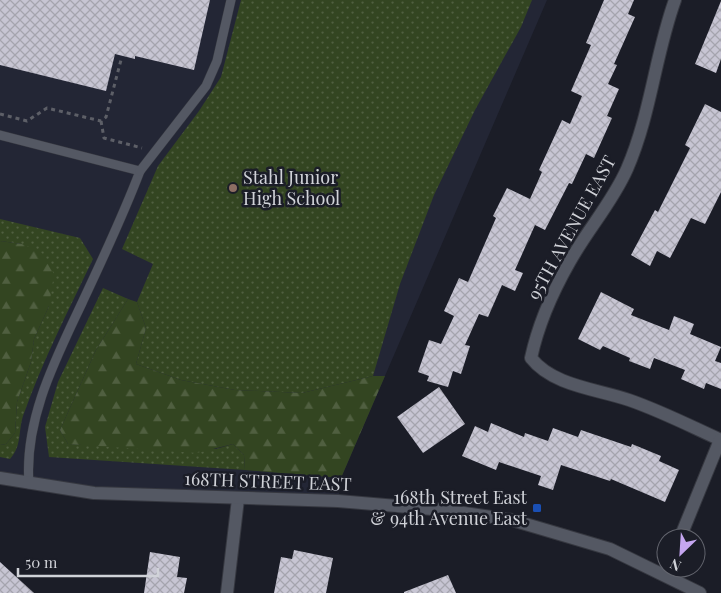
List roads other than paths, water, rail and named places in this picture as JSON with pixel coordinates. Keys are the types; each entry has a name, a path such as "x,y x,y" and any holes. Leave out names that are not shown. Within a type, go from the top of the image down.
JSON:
{"street":[{"name":"95TH AVENUE EAST","path":"675,0 669,17 652,95 627,169 613,195 569,262 542,320 531,358 550,374 563,380 628,400 721,440"},
{"path":"684,528 721,440"},
{"name":"168TH STREET EAST","path":"0,478 29,484 103,493 338,501 444,510 512,520 610,549 656,567"},
{"path":"227,593 238,499"},
{"name":"168TH STREET EAST","path":"677,578 700,593"}],"lane":[{"path":"29,484 27,458 33,429 51,371 121,220 140,171 206,86 217,61 232,0"},
{"path":"0,135 140,171"}],"place":[{"name":"Stahl Junior High School","path":"233,188"},
{"name":"168th Street East & 94th Avenue East","path":"537,508"}]}
